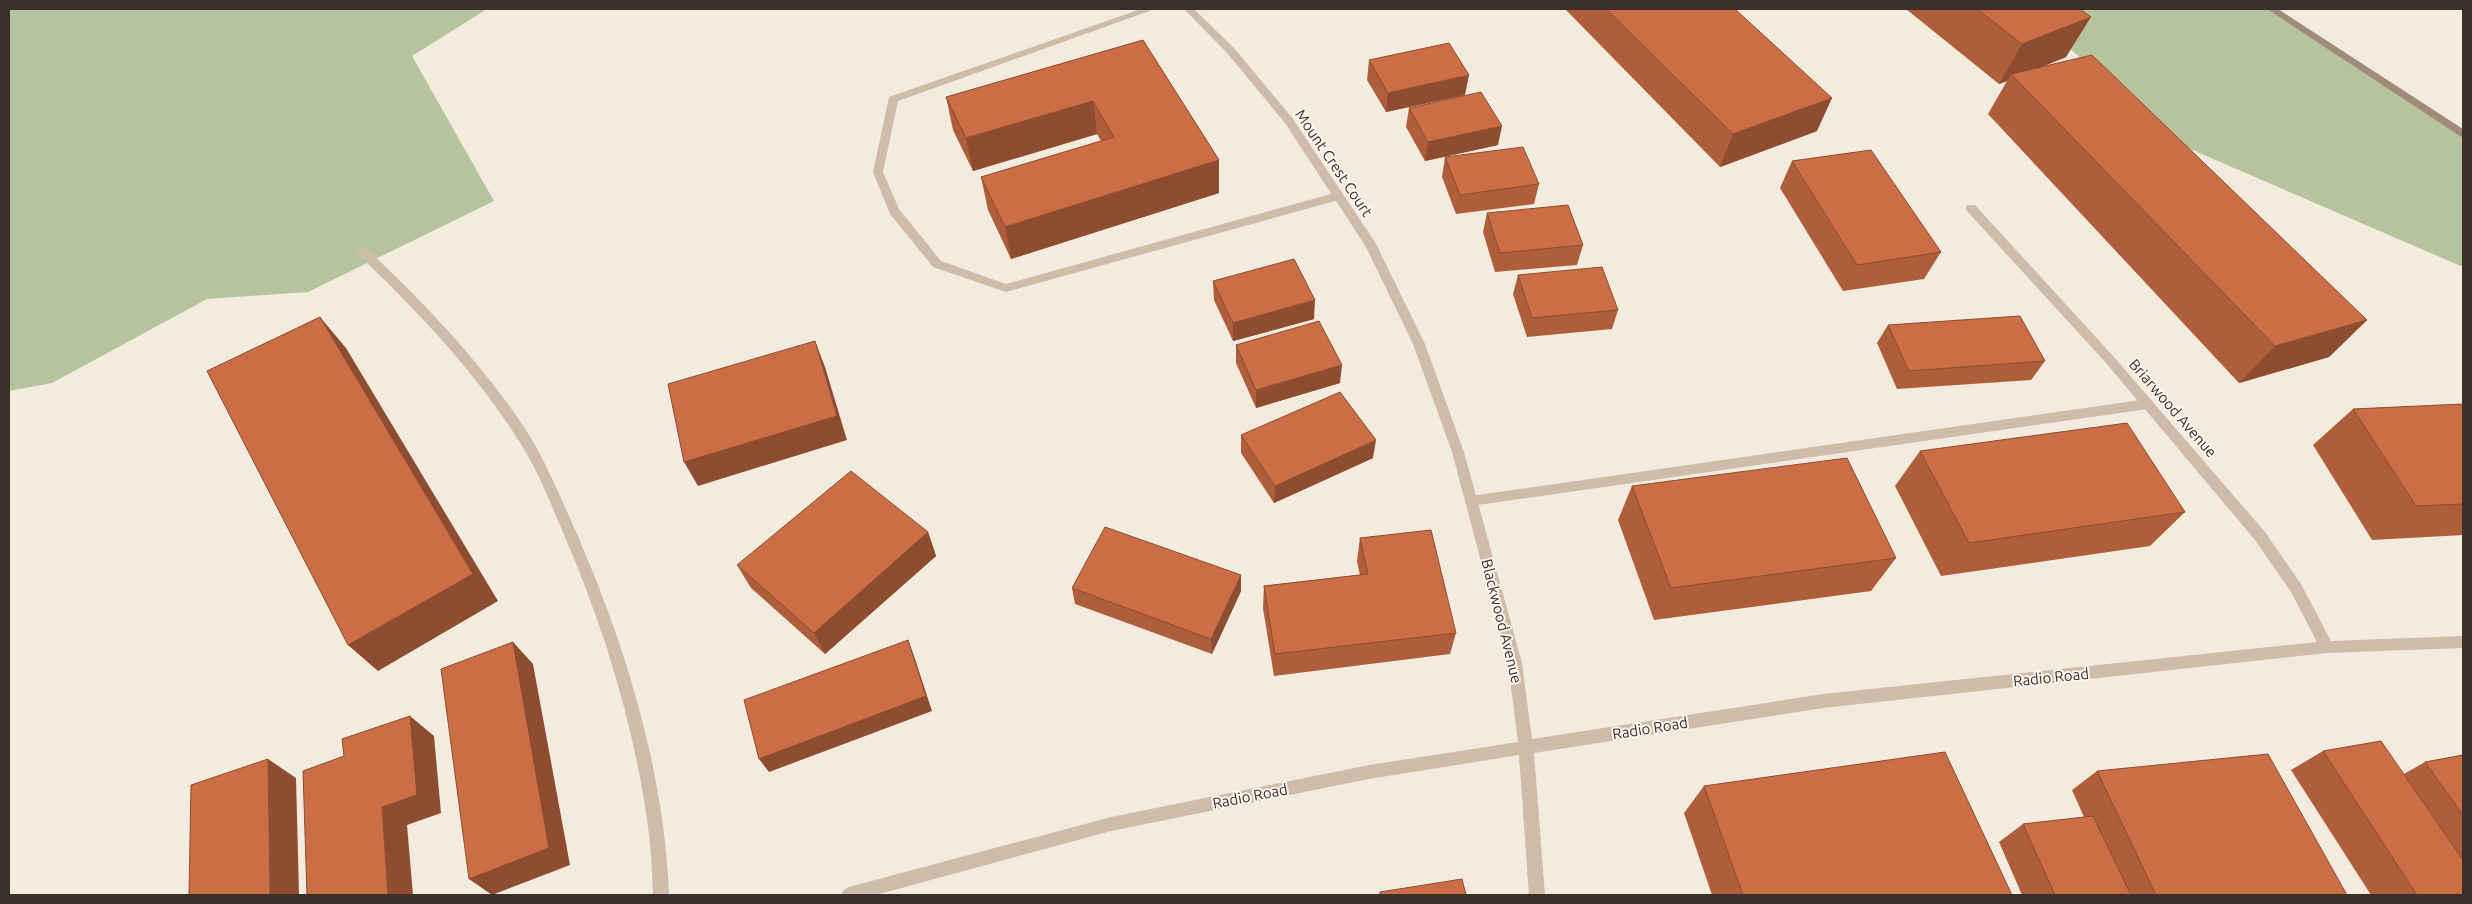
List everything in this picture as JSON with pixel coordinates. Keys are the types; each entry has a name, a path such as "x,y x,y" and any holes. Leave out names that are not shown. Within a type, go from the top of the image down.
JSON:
{"main road":[{"path":"2272,9 2463,134"}],"street":[{"path":"1150,9 893,99 878,172 894,211 937,264 1006,288 1338,196"},
{"name":"Mount Crest Court","path":"1189,9 1231,51 1289,121 1371,245 1423,354"},
{"name":"Briarwood Avenue","path":"1971,208 2148,404 2260,536 2296,588 2327,647"},
{"path":"363,252 404,289 447,337 519,431 547,481 574,541 605,623 630,707 653,810 661,895"},
{"name":"Blackwood Avenue","path":"1423,354 1458,452 1515,663 1526,747 1537,895"},
{"path":"1471,501 2148,404"},
{"name":"Radio Road","path":"849,895 1111,824 1368,772 1526,747 1823,701 2327,647 2463,642"}],"green space":[{"path":"9,9 487,9 412,56 494,201 308,292 207,299 52,383 9,391"},
{"path":"2022,9 2270,9 2463,135 2463,267 2190,149"}],"building":[{"path":"1606,9 1735,9 1832,98 1733,134"},
{"path":"1977,9 2080,9 2091,17 2022,44"},
{"path":"1143,40 1219,160 1005,227 981,177 1114,137 1093,101 966,138 946,97"},
{"path":"1449,43 1469,75 1388,93 1369,60"},
{"path":"2092,55 2367,320 2275,346 2011,74"},
{"path":"1481,92 1502,126 1428,142 1409,108"},
{"path":"1523,147 1539,184 1460,195 1445,157"},
{"path":"1871,150 1941,252 1857,265 1792,161"},
{"path":"1568,205 1583,245 1500,253 1487,213"},
{"path":"1294,259 1315,300 1233,323 1213,281"},
{"path":"1602,267 1618,310 1532,318 1518,275"},
{"path":"2020,316 2045,361 1909,371 1888,325"},
{"path":"320,317 473,574 348,645 207,371"},
{"path":"1319,321 1342,365 1256,390 1236,345"},
{"path":"815,341 837,416 684,462 668,384"},
{"path":"1340,392 1376,440 1275,486 1241,435"},
{"path":"2463,404 2463,504 2416,506 2353,409"},
{"path":"2127,423 2185,512 1969,543 1920,451"},
{"path":"1847,458 1896,558 1671,588 1632,486"},
{"path":"851,471 928,532 814,633 737,565"},
{"path":"1105,527 1241,575 1211,639 1072,588"},
{"path":"1431,530 1456,633 1275,654 1264,586 1368,574 1360,538"},
{"path":"908,640 926,696 759,759 744,700"},
{"path":"513,642 549,848 469,879 441,669"},
{"path":"410,716 417,795 382,807 388,895 307,895 303,771 344,756 342,739"},
{"path":"2381,741 2463,860 2463,895 2417,895 2323,751"},
{"path":"1945,752 2012,895 1743,895 1704,786"},
{"path":"2268,754 2347,895 2156,895 2097,771"},
{"path":"2463,755 2463,815 2425,762"},
{"path":"268,759 270,895 189,895 191,785"},
{"path":"2093,816 2131,895 2055,895 2023,824"},
{"path":"1462,879 1466,895 1380,895 1380,892"}]}
